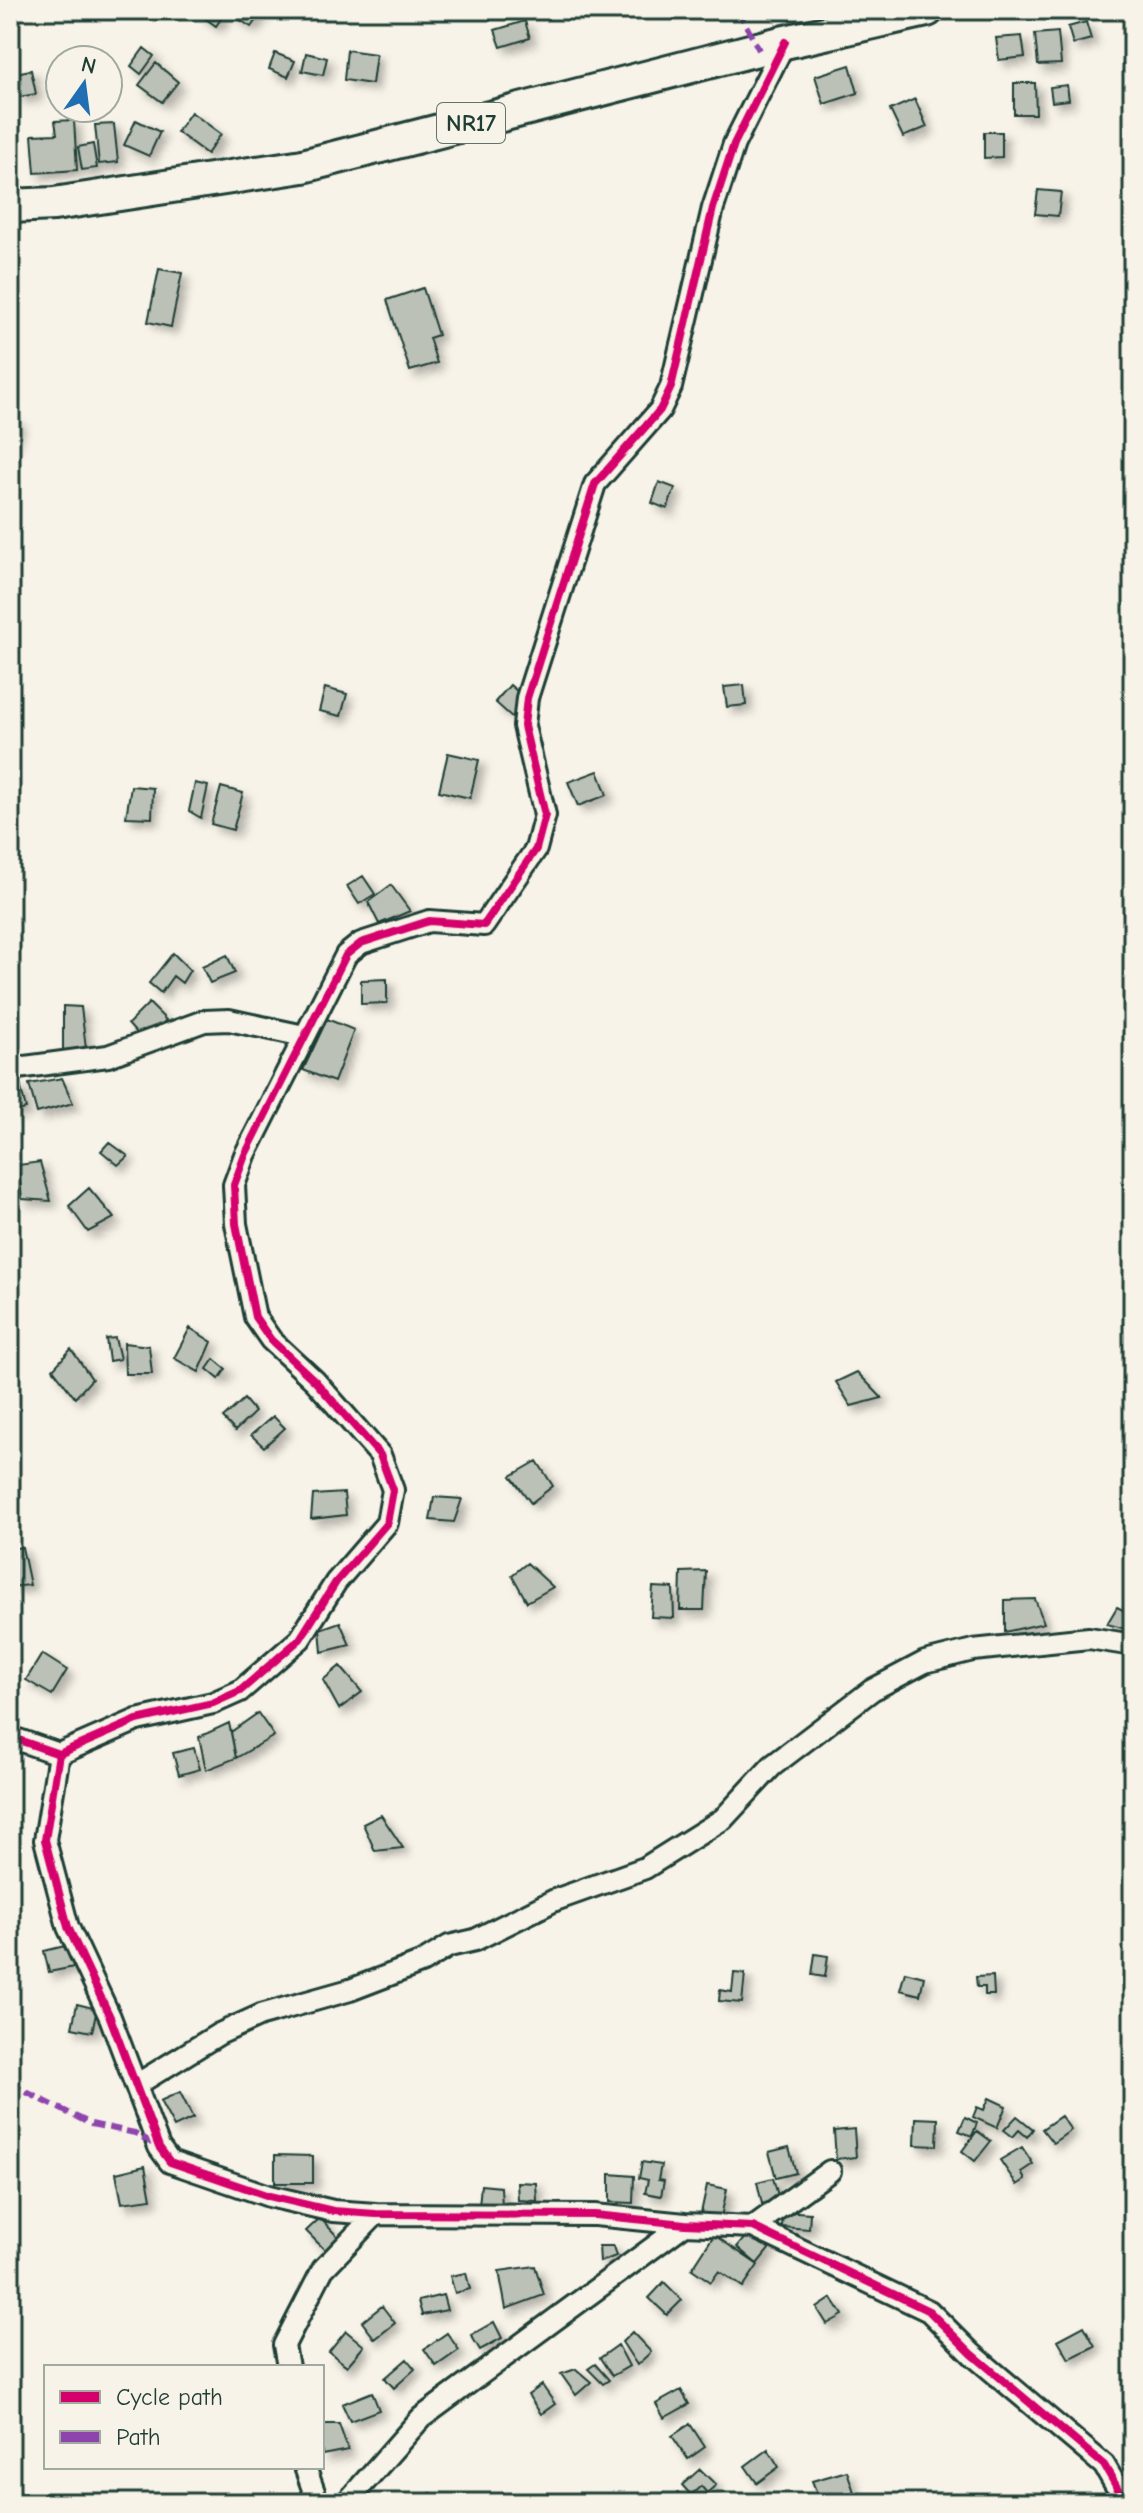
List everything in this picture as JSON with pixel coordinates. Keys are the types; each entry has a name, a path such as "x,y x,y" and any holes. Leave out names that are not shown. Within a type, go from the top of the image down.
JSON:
{"main road":[{"name":"NR17","path":"10,206 54,204 303,166 785,42 927,10"}],"street":[{"path":"10,1737 59,1754 137,1720 213,1703 240,1691 300,1639 336,1582 387,1523 393,1490 380,1455 315,1381 271,1340 255,1317 236,1224 234,1185 245,1155 346,955 361,943 429,921 484,925 536,849 545,815 524,726 527,698 595,484 660,410 671,387 713,208 734,144 785,42"},
{"path":"10,1069 108,1056 204,1021 229,1020 304,1036"},
{"path":"136,2085 219,2034 261,2015 350,1990 423,1962 449,1946 475,1940 555,1900 645,1868 723,1819 772,1766 872,1690 925,1662 973,1650 1089,1638 1133,1645"},
{"path":"59,1754 45,1840 68,1927 110,2017 159,2147 170,2162 269,2196 333,2211 595,2215 753,2227 929,2311 972,2354 1104,2465 1127,2503 1133,2499"},
{"path":"753,2227 830,2171"},
{"path":"288,2365 284,2345 323,2269 376,2214"},
{"path":"346,2503 421,2418 685,2224"},
{"path":"306,2469 318,2503"}],"building":[{"path":"202,10 227,10 216,26 199,14"},
{"path":"238,10 263,10 251,27 234,16"},
{"path":"525,21 530,38 501,47 495,30"},
{"path":"1086,22 1091,39 1073,44 1068,27"},
{"path":"1058,32 1061,64 1038,65 1035,34"},
{"path":"1022,36 1025,57 999,60 996,38"},
{"path":"144,48 154,56 141,74 131,66"},
{"path":"347,50 376,54 372,84 344,80"},
{"path":"275,53 295,61 288,77 269,69"},
{"path":"306,53 327,58 323,75 302,71"},
{"path":"156,63 178,82 162,102 139,85"},
{"path":"850,65 858,93 824,104 815,76"},
{"path":"31,70 36,94 19,97 15,73"},
{"path":"1014,83 1035,83 1036,114 1014,114"},
{"path":"1067,85 1069,100 1052,102 1050,87"},
{"path":"915,99 927,127 903,137 890,110"},
{"path":"191,112 221,134 207,154 177,132"},
{"path":"136,120 160,132 149,156 124,145"},
{"path":"55,124 74,124 77,170 35,173 32,135 57,134"},
{"path":"114,124 118,162 99,164 95,125"},
{"path":"984,132 1002,132 1002,157 984,158"},
{"path":"93,144 97,168 82,170 78,147"},
{"path":"1038,190 1061,192 1058,216 1035,214"},
{"path":"159,269 182,273 171,327 148,322"},
{"path":"423,288 438,335 429,338 437,363 410,371 387,300"},
{"path":"10,418 19,421 10,450"},
{"path":"659,482 675,488 667,509 652,503"},
{"path":"510,685 525,698 514,719 495,702"},
{"path":"744,685 746,705 727,707 724,687"},
{"path":"325,688 347,694 341,716 319,711"},
{"path":"448,753 479,760 470,798 439,791"},
{"path":"598,771 607,795 578,806 568,782"},
{"path":"195,783 208,786 201,818 189,811"},
{"path":"131,786 153,788 152,818 126,817"},
{"path":"221,787 243,793 233,830 211,824"},
{"path":"363,876 375,894 359,904 347,886"},
{"path":"391,885 410,911 379,924 368,902"},
{"path":"173,953 190,970 182,983 173,976 161,993 149,983"},
{"path":"227,955 235,973 210,983 202,967"},
{"path":"387,979 387,1003 361,1004 361,980"},
{"path":"149,1003 166,1020 144,1042 128,1024"},
{"path":"63,1006 81,1007 86,1049 63,1052"},
{"path":"327,1019 354,1030 334,1082 303,1070"},
{"path":"62,1078 73,1103 37,1113 29,1084"},
{"path":"20,1085 26,1109 10,1113 10,1086"},
{"path":"109,1142 128,1156 118,1165 101,1151"},
{"path":"40,1162 51,1201 22,1199 18,1165"},
{"path":"89,1188 114,1218 88,1232 69,1206"},
{"path":"190,1328 212,1342 199,1372 174,1358"},
{"path":"115,1338 120,1359 109,1361 106,1339"},
{"path":"124,1343 149,1346 152,1374 125,1374"},
{"path":"71,1349 92,1379 75,1398 53,1369"},
{"path":"214,1359 226,1369 219,1379 207,1369"},
{"path":"857,1372 882,1398 851,1406 836,1382"},
{"path":"244,1399 255,1412 235,1431 223,1418"},
{"path":"273,1416 285,1428 264,1447 251,1435"},
{"path":"537,1461 553,1486 531,1503 511,1476"},
{"path":"344,1493 346,1515 311,1519 313,1495"},
{"path":"434,1497 462,1499 454,1522 430,1520"},
{"path":"22,1547 30,1585 10,1587 10,1549"},
{"path":"527,1563 553,1587 527,1602 512,1575"},
{"path":"706,1571 704,1610 680,1610 681,1572"},
{"path":"653,1587 673,1588 674,1618 651,1617"},
{"path":"1035,1599 1044,1623 1005,1632 1005,1600"},
{"path":"1117,1607 1133,1615 1133,1631 1107,1624"},
{"path":"340,1622 350,1645 322,1652 320,1629"},
{"path":"42,1654 67,1670 52,1695 26,1680"},
{"path":"340,1666 362,1692 339,1709 323,1680"},
{"path":"258,1713 274,1736 236,1758 231,1732"},
{"path":"229,1723 236,1758 206,1770 199,1737"},
{"path":"194,1748 200,1769 179,1775 173,1753"},
{"path":"381,1815 403,1848 375,1851 363,1824"},
{"path":"65,1946 74,1967 49,1972 44,1951"},
{"path":"815,1954 828,1956 825,1977 812,1975"},
{"path":"905,1972 924,1977 920,1995 900,1990"},
{"path":"734,1973 745,1974 742,2003 719,2001 720,1990 732,1992"},
{"path":"993,1976 994,1995 985,1995 985,1987 977,1987 976,1977"},
{"path":"77,2004 97,2009 92,2032 72,2028"},
{"path":"180,2092 193,2118 174,2127 160,2101"},
{"path":"989,2098 1006,2106 997,2128 973,2117 977,2107 984,2110"},
{"path":"1017,2116 1033,2129 1027,2137 1019,2130 1013,2137 1004,2130"},
{"path":"1061,2116 1071,2130 1053,2143 1042,2129"},
{"path":"965,2117 977,2123 972,2136 959,2131"},
{"path":"916,2118 938,2119 937,2146 915,2145"},
{"path":"854,2129 856,2157 836,2159 834,2131"},
{"path":"977,2131 991,2141 975,2161 962,2151"},
{"path":"789,2147 796,2173 776,2178 769,2152"},
{"path":"1022,2147 1033,2164 1021,2172 1025,2180 1017,2185 1000,2160"},
{"path":"275,2155 313,2156 313,2183 275,2183"},
{"path":"642,2162 661,2165 658,2180 664,2181 661,2196 645,2193 648,2180 639,2178"},
{"path":"145,2166 151,2199 122,2203 116,2173"},
{"path":"610,2174 634,2176 633,2203 610,2202"},
{"path":"773,2178 779,2199 762,2204 757,2182"},
{"path":"517,2182 536,2183 537,2201 518,2200"},
{"path":"481,2185 501,2187 502,2207 479,2206"},
{"path":"707,2185 727,2189 721,2217 701,2213"},
{"path":"783,2211 810,2213 809,2229 782,2227"},
{"path":"320,2218 338,2237 325,2250 306,2231"},
{"path":"750,2231 770,2248 757,2264 737,2247"},
{"path":"714,2235 758,2265 743,2287 719,2271 711,2282 692,2269"},
{"path":"599,2246 613,2246 616,2256 600,2262"},
{"path":"535,2266 544,2295 506,2309 499,2271"},
{"path":"466,2273 470,2289 455,2293 450,2276"},
{"path":"664,2282 682,2300 667,2315 649,2298"},
{"path":"443,2295 447,2310 422,2315 418,2301"},
{"path":"832,2298 843,2315 827,2324 817,2308"},
{"path":"382,2306 395,2323 375,2339 362,2322"},
{"path":"494,2322 502,2338 480,2350 471,2335"},
{"path":"1084,2326 1095,2346 1069,2359 1058,2340"},
{"path":"346,2331 364,2346 347,2366 329,2352"},
{"path":"632,2332 651,2352 637,2365 622,2342"},
{"path":"447,2333 459,2350 436,2366 424,2349"},
{"path":"618,2345 629,2366 612,2376 600,2358"},
{"path":"407,2359 415,2369 394,2388 385,2378"},
{"path":"595,2364 609,2380 603,2384 588,2369"},
{"path":"576,2369 591,2382 576,2395 561,2374"},
{"path":"542,2385 555,2404 541,2414 528,2395"},
{"path":"681,2390 689,2404 664,2418 656,2404"},
{"path":"372,2392 379,2410 350,2421 342,2404"},
{"path":"339,2424 348,2450 324,2455 324,2425"},
{"path":"690,2424 705,2447 688,2459 672,2436"},
{"path":"768,2449 779,2467 757,2483 745,2466"},
{"path":"700,2469 716,2485 707,2493 701,2486 691,2495 682,2485"},
{"path":"847,2471 854,2492 834,2503 821,2503 812,2481"},
{"path":"431,2493 440,2503 419,2503"},
{"path":"932,2495 955,2502 955,2503 929,2503"}],"marked path":[{"path":"738,10 759,50"},
{"path":"10,2084 91,2124 135,2133 159,2147"}],"cycle path":[{"path":"10,1737 59,1754 137,1720 213,1703 240,1691 300,1639 336,1582 387,1523 393,1490 380,1455 315,1381 271,1340 255,1317 236,1224 234,1185 245,1155 346,955 361,943 429,921 484,925 536,849 545,815 524,726 527,698 595,484 660,410 671,387 713,208 734,144 785,42"},
{"path":"59,1754 45,1840 68,1927 110,2017 159,2147 170,2162 269,2196 333,2211 595,2215 753,2227 929,2311 972,2354 1104,2465 1126,2503"}]}
